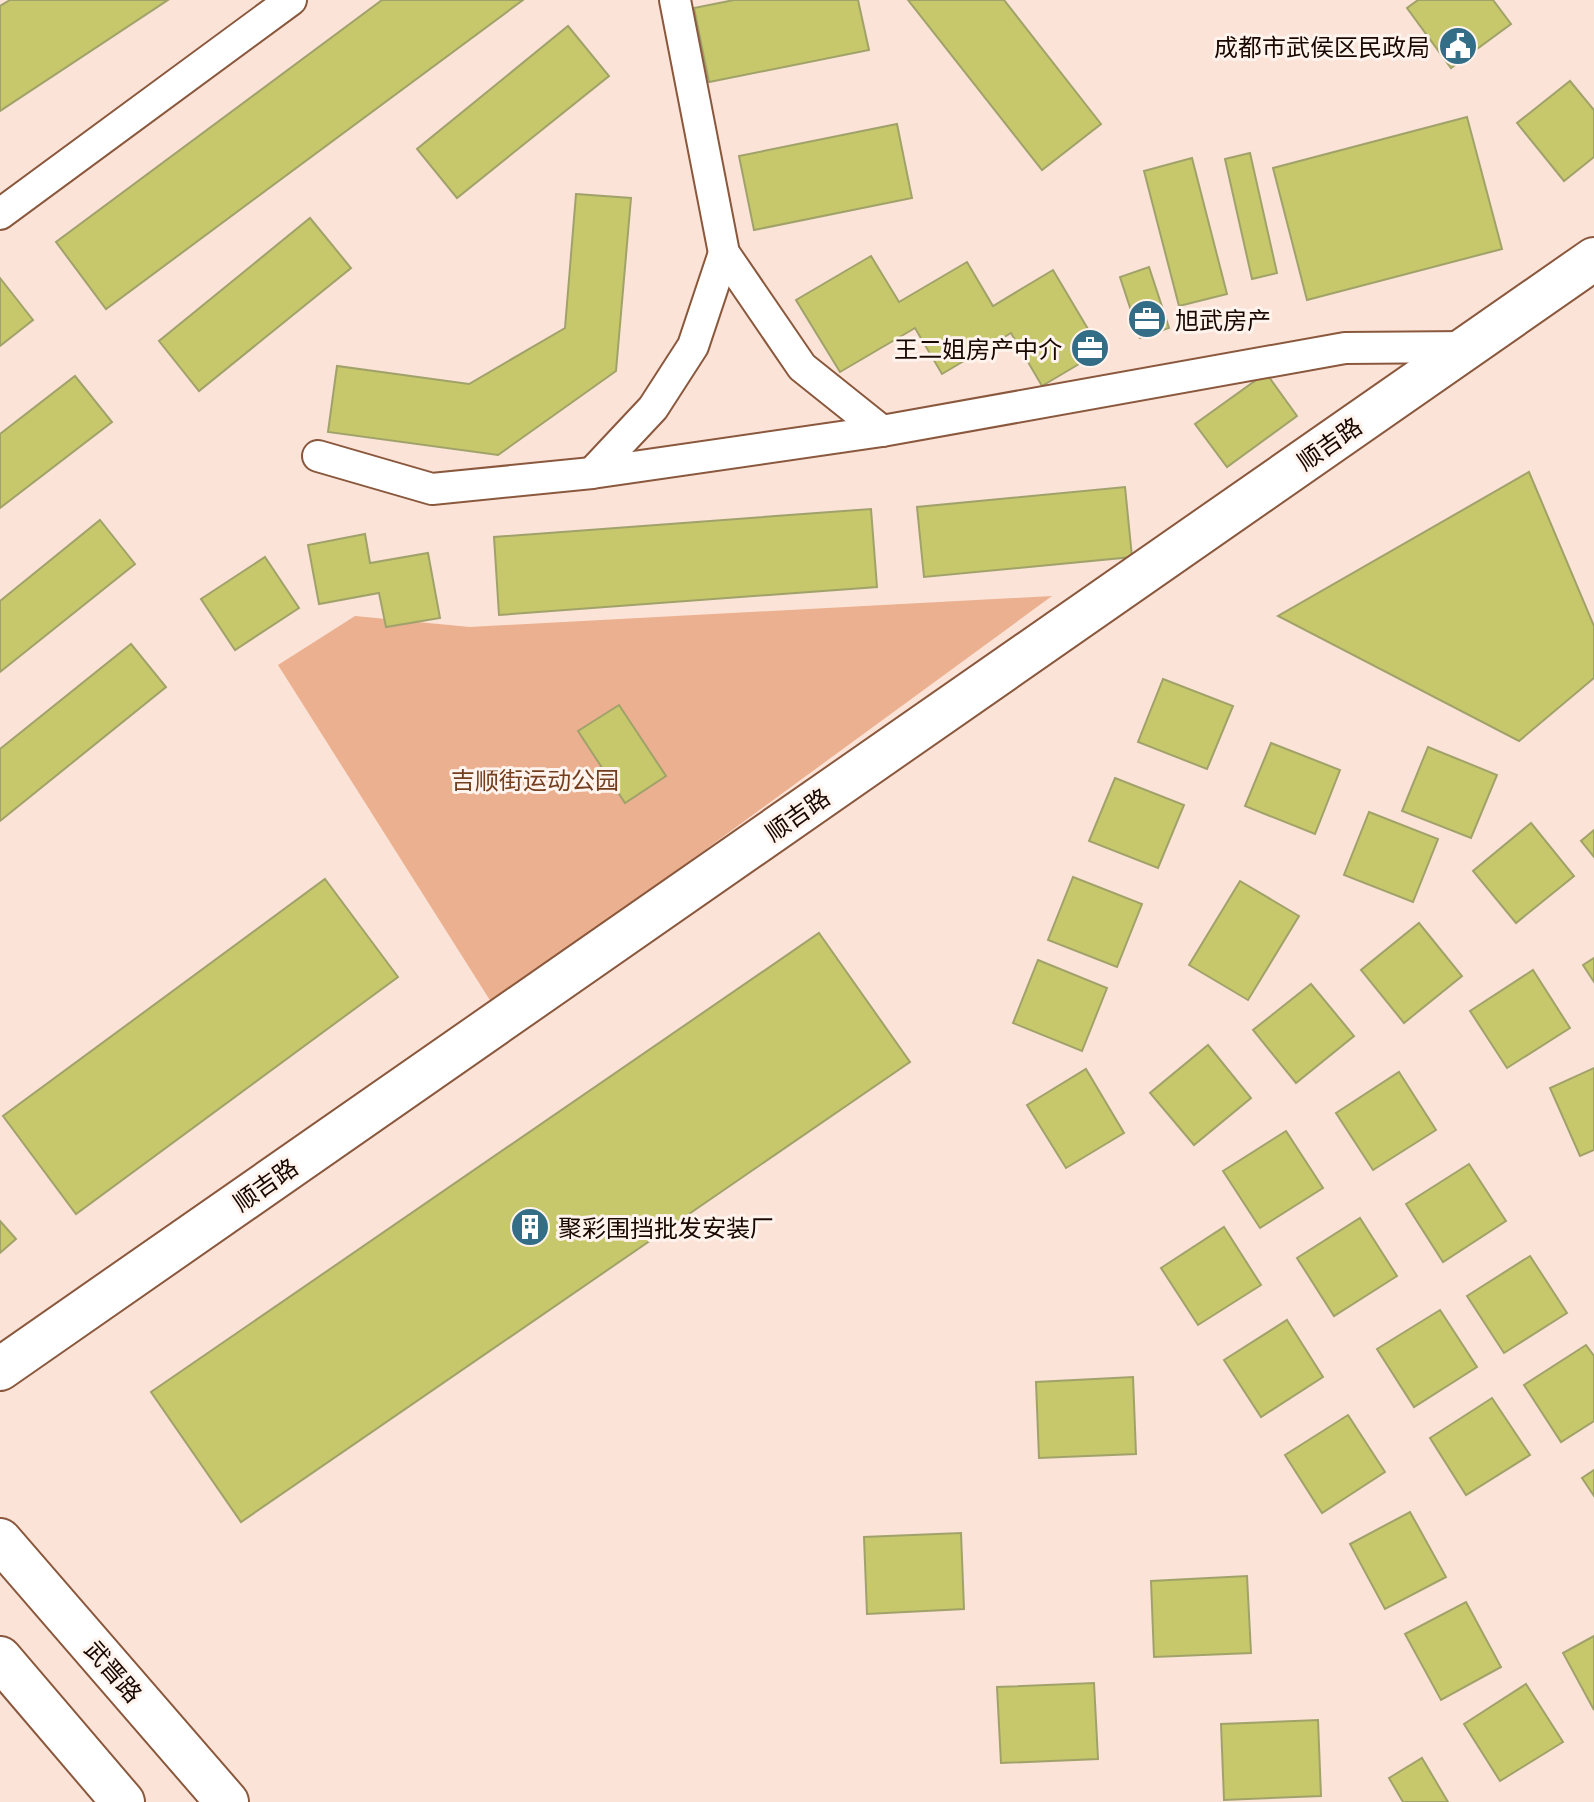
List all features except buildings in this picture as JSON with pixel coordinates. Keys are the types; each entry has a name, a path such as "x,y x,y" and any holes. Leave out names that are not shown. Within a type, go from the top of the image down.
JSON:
{"street":[{"path":"0,214 291,0"},
{"path":"675,0 724,253 802,367 882,431"},
{"path":"592,473 653,408 693,346 724,253"},
{"name":"顺吉路","path":"0,1369 1594,259"},
{"path":"318,456 432,489 592,473 882,431 1345,348 1467,347"},
{"name":"武晋路","path":"0,1540 227,1802"},
{"path":"0,1658 123,1802"}],"green space":[{"name":"吉顺街运动公园","path":"1052,596 493,1005 278,665 355,616 470,627"}],"place":[{"name":"成都市武侯区民政局","path":"1458,46"},
{"name":"旭武房产","path":"1147,319"},
{"name":"王二姐房产中介","path":"1090,348"},
{"name":"聚彩围挡批发安装厂","path":"530,1227"}]}
